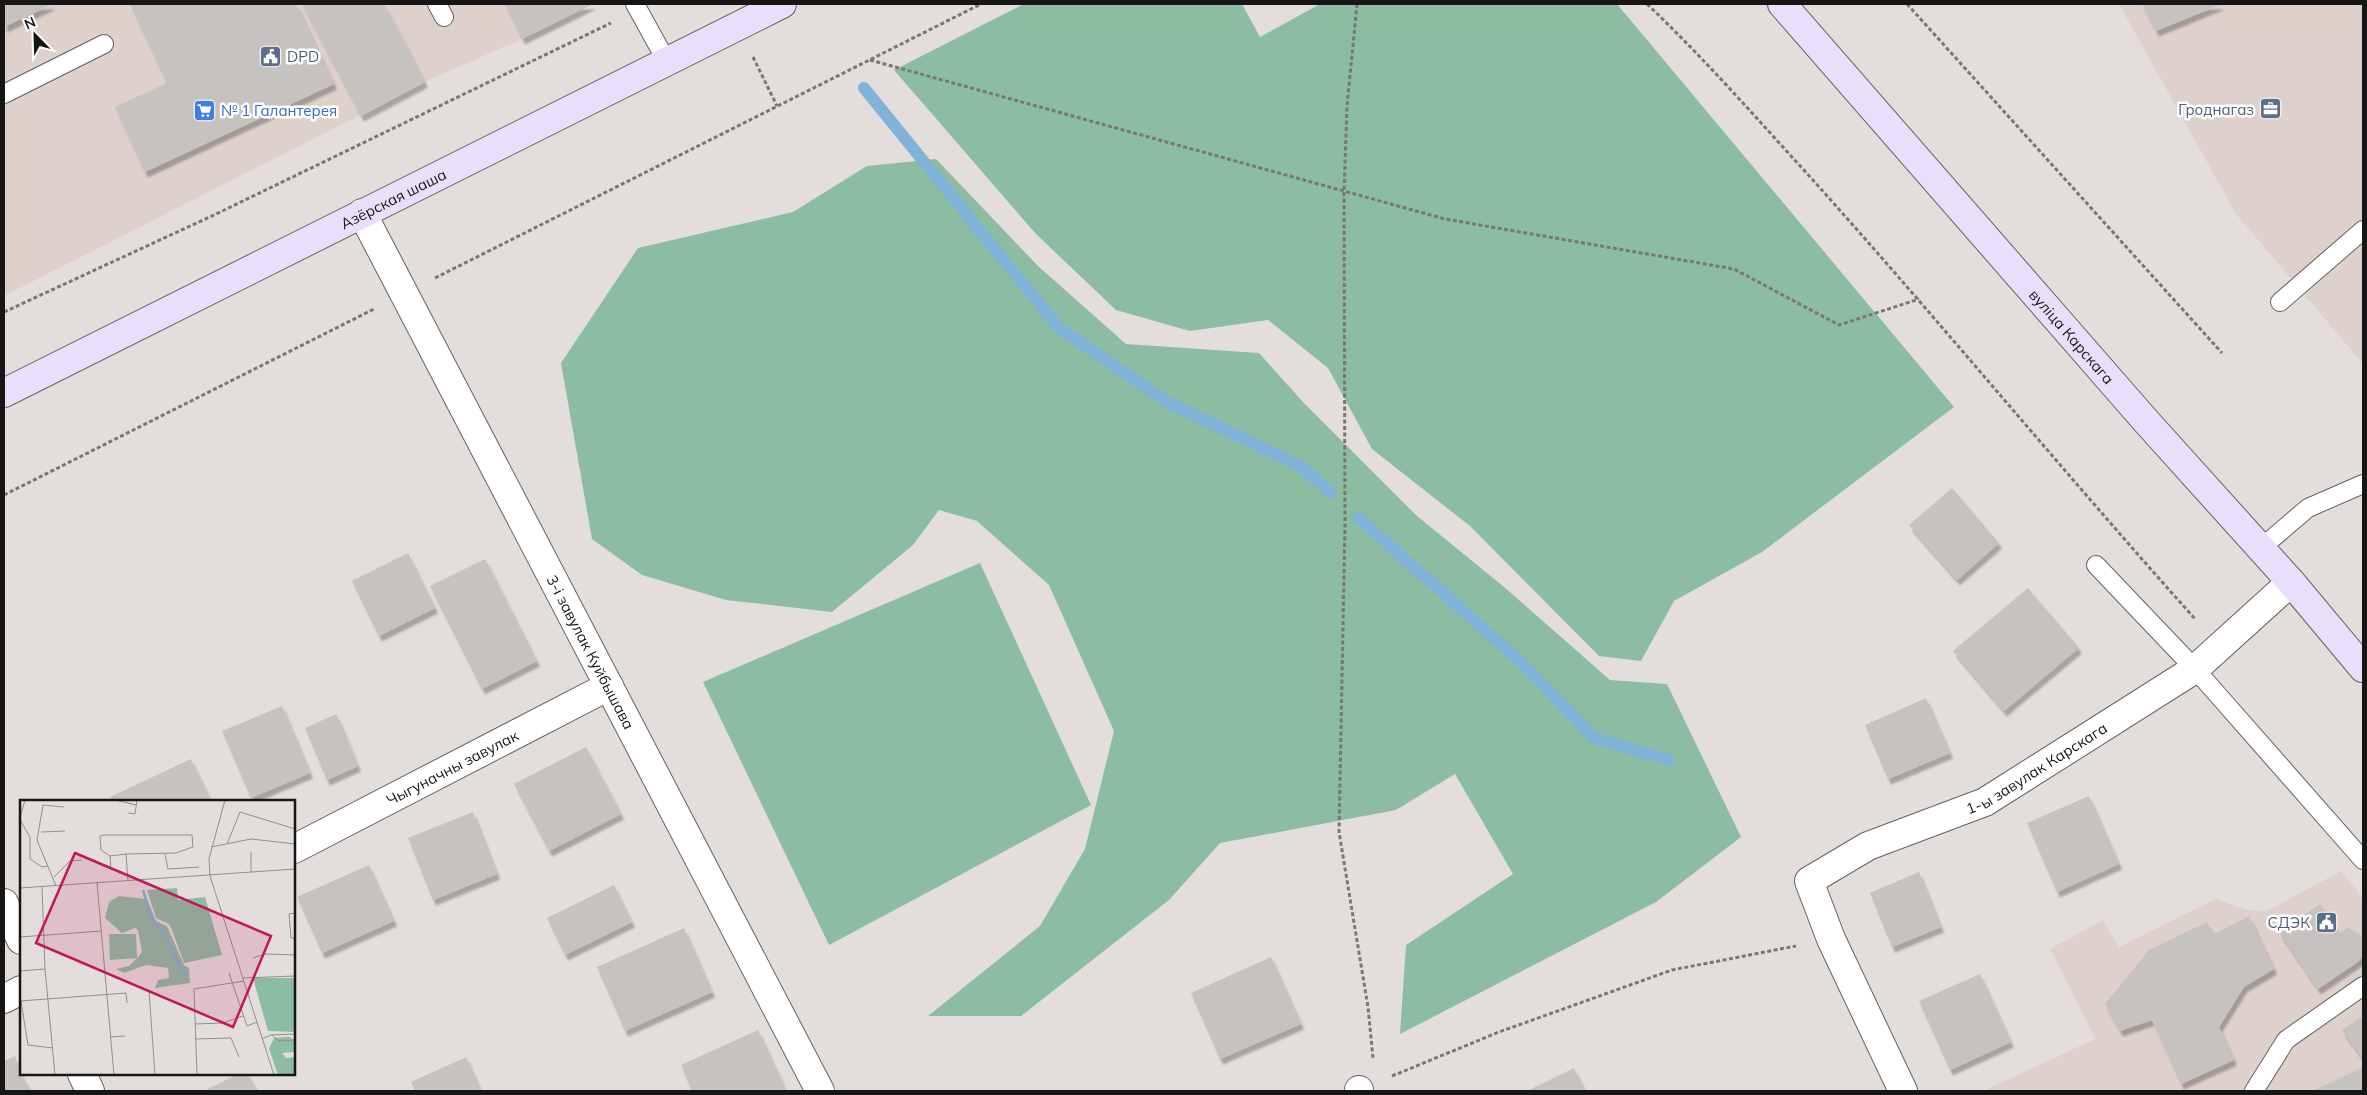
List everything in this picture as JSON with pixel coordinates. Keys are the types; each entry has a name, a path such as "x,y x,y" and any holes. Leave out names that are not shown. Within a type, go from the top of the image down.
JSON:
{"main road":[{"name":"Азёрская шаша","path":"4,393 782,4"},
{"name":"вуліца Карскага","path":"1782,4 2145,420 2291,582 2363,668"}],"street":[{"name":"3-і завулак Куйбышава","path":"362,213 820,1091"},
{"name":"1-ы завулак Карскага","path":"1831,939 1809,881 1868,846 1985,802 2195,669 2291,582"},
{"name":"Чыгуначны завулак","path":"295,848 609,686"},
{"path":"4,902 20,938"},
{"path":"1831,939 1903,1091"},
{"path":"4,999 20,991"},
{"path":"82,1075 90,1091"}],"lane":[{"path":"637,7 667,62"},
{"path":"4,94 104,44"},
{"path":"2280,302 2363,230"},
{"path":"2261,548 2308,508 2363,484"},
{"path":"2096,566 2195,669 2363,860"},
{"path":"2254,1091 2286,1040 2363,986"}],"path":[{"path":"4,495 981,4"},
{"path":"1357,4 1348,106 1344,192 1345,524 1339,832 1368,1006 1365,1088 1498,1032 1672,970 1831,939"},
{"path":"1647,4 1695,50 1919,299 2118,533 2220,647"},
{"path":"1907,4 2222,353"},
{"path":"4,312 214,215 637,7"},
{"path":"870,60 1445,219 1734,270 1839,325 1919,299"}],"shaded area":[{"path":"4,4 593,4 522,39 425,82 4,296"},
{"name":"Гроднагаз","path":"2119,4 2363,4 2363,364 2236,214"},
{"path":"2341,871 2363,898 2363,1091 1983,1091 2095,1039 2050,949 2103,920 2119,947 2216,899 2247,910 2267,911"}],"green space":[{"path":"1024,4 1242,4 1260,37 1320,4 1617,4 1954,407 1762,552 1674,601 1641,661 1599,656 1470,526 1372,449 1328,368 1268,320 1190,331 1116,310 1036,234 894,70"},
{"path":"936,159 1038,266 1126,344 1259,353 1303,402 1417,516 1504,587 1610,680 1667,684 1741,837 1656,902 1400,1034 1406,945 1513,874 1455,774 1396,810 1220,843 1169,900 1021,1016 928,1016 1040,926 1085,849 1114,731 1049,585 977,521 939,510 913,545 832,612 726,600 642,575 592,539 561,363 638,248 793,212 867,166"},
{"path":"980,563 1091,805 829,945 703,682"}],"building":[{"path":"4,4 53,4 4,27"},
{"path":"130,4 296,4 334,84 145,172 115,107 167,83"},
{"path":"302,4 384,4 425,82 361,116"},
{"path":"505,4 593,4 522,39"},
{"path":"2142,4 2222,4 2156,31"},
{"path":"1952,488 1999,543 1957,580 1909,525"},
{"path":"408,553 435,608 379,636 352,581"},
{"path":"485,559 537,661 482,689 430,586"},
{"path":"2028,588 2079,648 2004,711 1953,651"},
{"path":"1926,698 1950,753 1888,779 1865,725"},
{"path":"282,706 310,773 251,798 222,731"},
{"path":"336,714 358,766 327,780 305,728"},
{"path":"586,747 621,814 549,851 514,784"},
{"path":"191,759 211,800 112,800 110,797"},
{"path":"2089,796 2119,864 2057,892 2027,823"},
{"path":"473,812 497,874 433,900 408,838"},
{"path":"369,865 394,921 322,953 297,897"},
{"path":"1919,872 1941,927 1892,947 1870,893"},
{"path":"614,885 632,922 565,955 547,918"},
{"path":"2320,904 2340,933 2347,927 2362,936 2363,956 2359,961 2318,989 2279,932"},
{"path":"2249,916 2274,969 2244,987 2219,1027 2234,1060 2181,1084 2152,1020 2120,1031 2105,1004 2149,950 2207,922 2214,934"},
{"path":"684,928 712,992 625,1031 597,967"},
{"path":"1271,957 1301,1024 1220,1059 1191,993"},
{"path":"1980,974 2011,1042 1950,1070 1919,1001"},
{"path":"2363,1016 2363,1059 2342,1030"},
{"path":"758,1030 786,1091 692,1091 681,1065"},
{"path":"15,1056 20,1075 31,1091 4,1091 4,1061"},
{"path":"466,1057 481,1091 415,1091 411,1082"},
{"path":"2363,1067 2363,1091 2313,1091"},
{"path":"1574,1068 1585,1091 1527,1091"},
{"path":"236,1075 249,1075 257,1091 204,1091"}],"waterway":[{"path":"864,88 1059,328 1166,401 1302,467 1331,493"},
{"path":"1359,518 1523,664 1594,738 1669,760"}],"place":[{"name":"DPD","path":"271,56"},
{"name":"Гроднагаз","path":"2270,109"},
{"name":"№ 1 Галантерея","path":"205,110"},
{"name":"СДЭК","path":"2326,922"}]}
